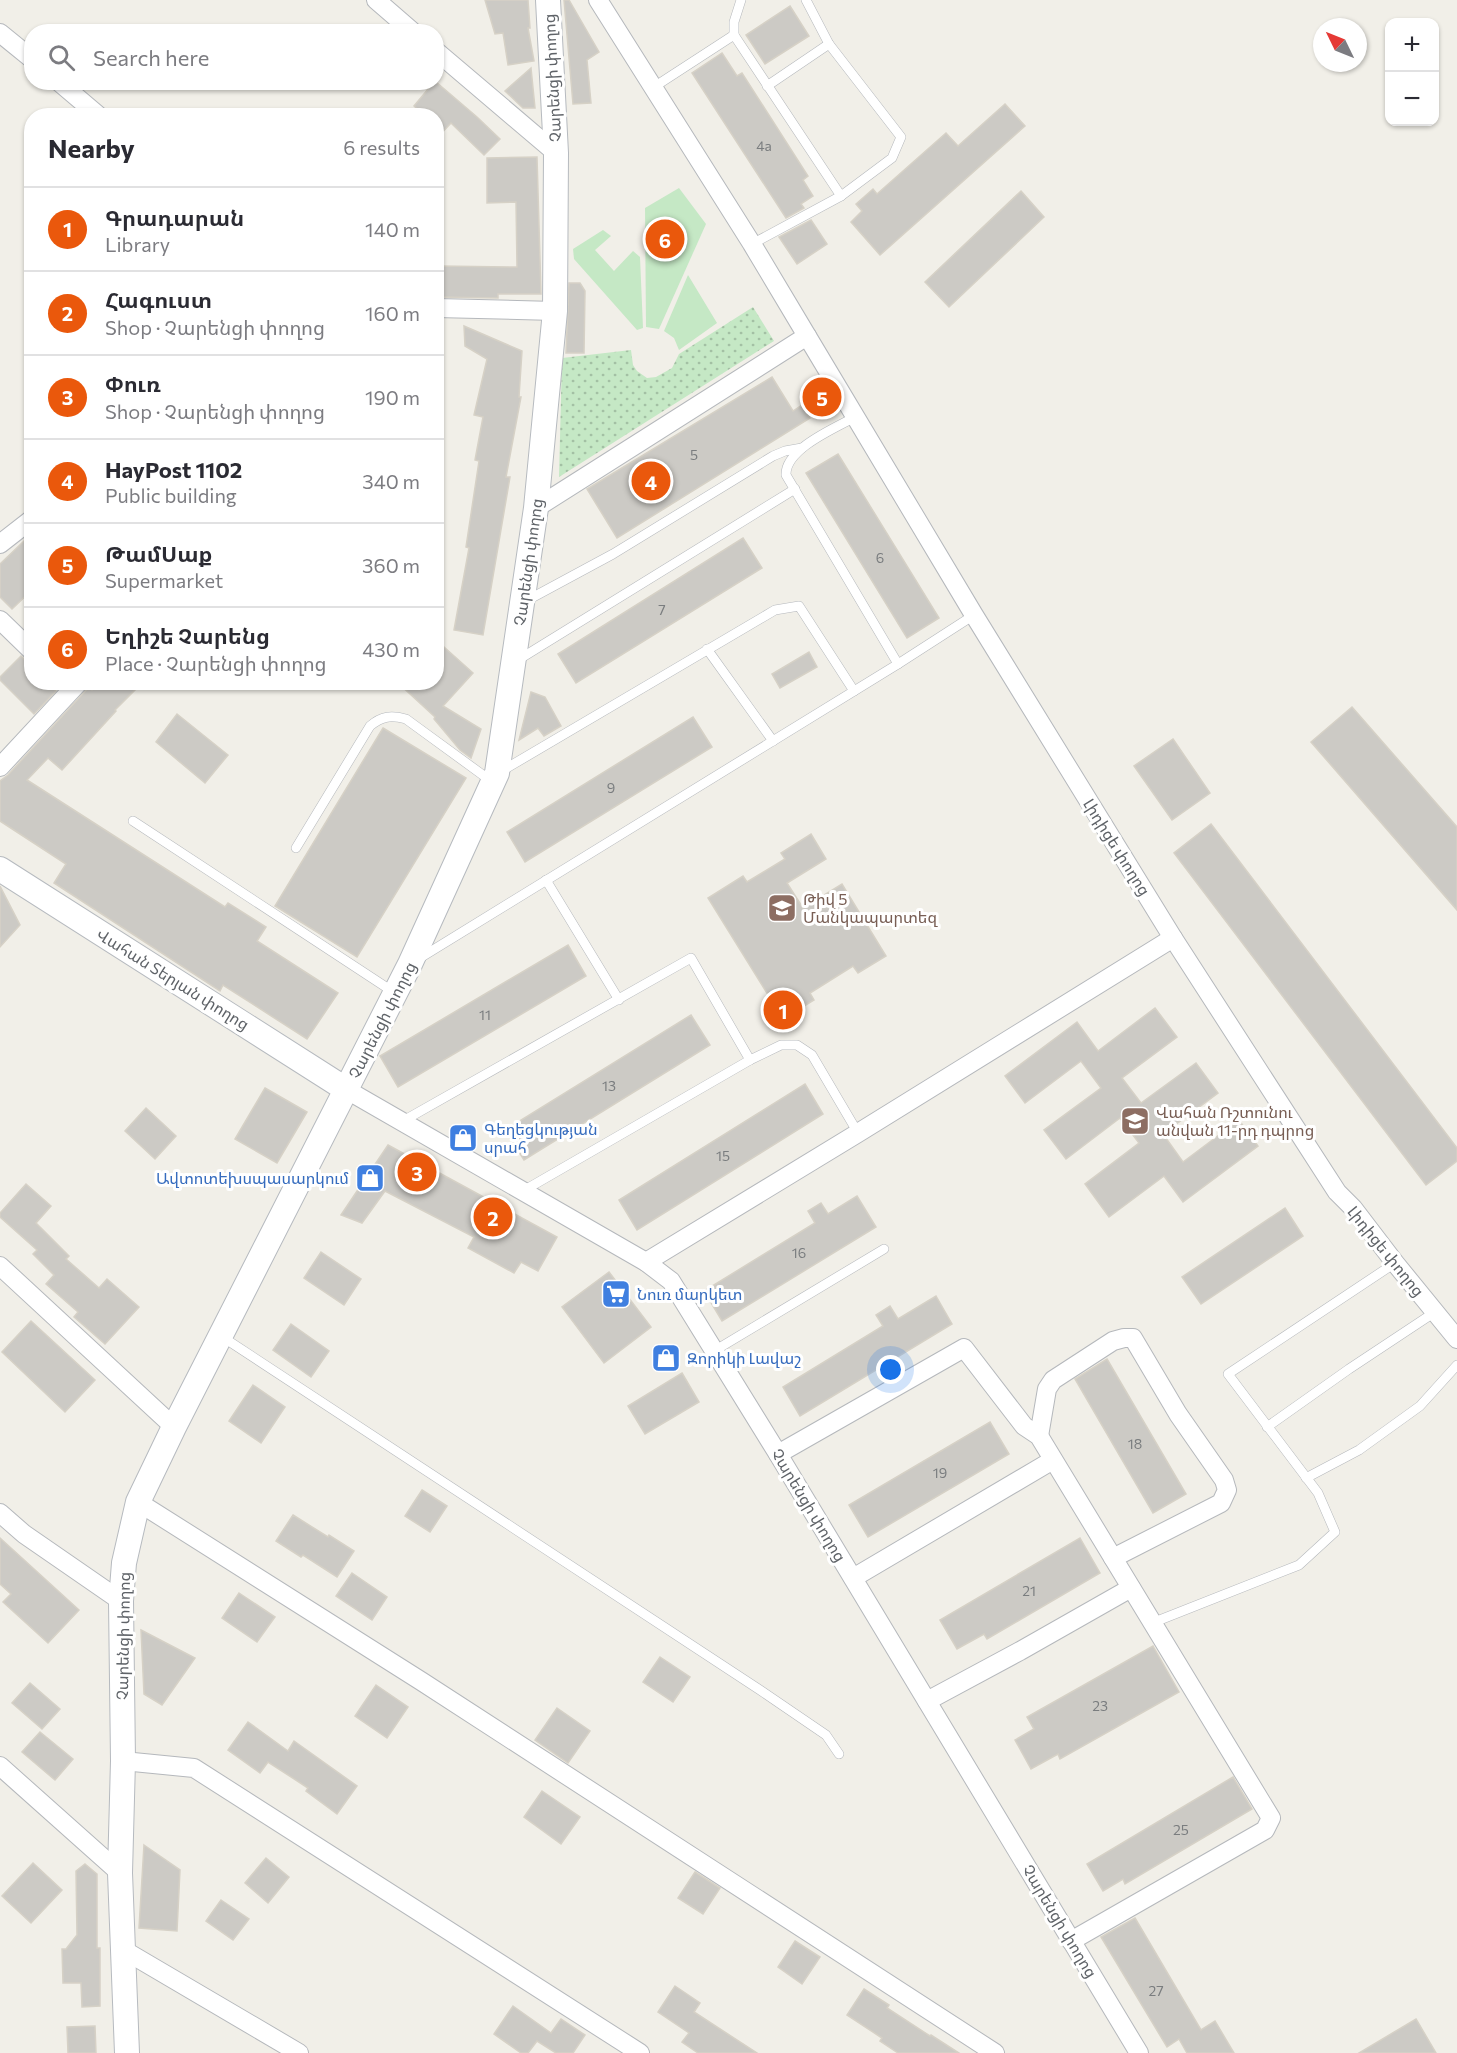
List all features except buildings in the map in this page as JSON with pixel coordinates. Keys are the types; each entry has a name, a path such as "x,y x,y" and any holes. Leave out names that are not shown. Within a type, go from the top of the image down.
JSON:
{"main road":[{"name":"Չարենցի փողոց","path":"127,2053 120,1873 123,1761 121,1601 124,1563 138,1502 410,964 495,778 536,508 555,311 556,153 548,0"},
{"name":"Վահան Տերյան փողոց","path":"0,869 347,1090"}],"street":[{"path":"376,0 404,24"},
{"name":"Լիդիցե փողոց","path":"598,0 752,244 974,615 1173,938 1337,1192 1353,1208 1457,1339"},
{"path":"0,33 24,52"},
{"path":"444,58 556,153"},
{"path":"68,90 90,108"},
{"path":"444,308 555,311"},
{"path":"536,508 807,336"},
{"path":"0,544 24,525"},
{"path":"0,620 24,643"},
{"path":"0,767 68,690"},
{"path":"646,1262 1173,938"},
{"name":"Չարենցի փողոց","path":"347,1090 646,1262 671,1281 778,1454 1139,2053"},
{"path":"0,1266 174,1427"},
{"path":"1038,1436 1047,1389 1053,1380 1113,1341 1133,1338 1178,1414 1224,1480 1227,1490 1221,1503 1113,1558"},
{"path":"778,1454 964,1348 1024,1426 1038,1436 1271,1818 1265,1830 1071,1941"},
{"path":"853,1578 1053,1460"},
{"path":"138,1502 421,1681 994,2053"},
{"path":"0,1513 24,1534 121,1601"},
{"path":"927,1701 1131,1588"},
{"path":"123,1761 194,1768 640,2053"},
{"path":"0,1766 120,1873"},
{"path":"122,1948 299,2053"}],"lane":[{"path":"741,0 734,22 734,35 841,196"},
{"path":"752,244 841,196 892,158 901,137 829,44 806,0"},
{"path":"654,87 734,35"},
{"path":"767,86 829,44"},
{"path":"855,417 802,448 792,457 786,468 786,475 898,664"},
{"path":"522,604 613,554 773,456 802,448"},
{"path":"513,663 795,489"},
{"path":"296,848 370,726 380,718 393,715 406,719 495,778 775,610 799,606 854,691"},
{"path":"410,964 974,615"},
{"path":"707,649 773,741"},
{"path":"133,821 395,993"},
{"path":"546,880 619,1000"},
{"path":"403,1121 691,958 750,1060"},
{"path":"523,1191 750,1060 781,1045 797,1045 812,1055 858,1133"},
{"path":"714,1351 884,1249"},
{"path":"1152,1623 1299,1565 1335,1532 1318,1493 1228,1374 1395,1263"},
{"path":"1268,1426 1435,1312"},
{"path":"221,1336 760,1690 826,1735 839,1754"},
{"path":"1306,1478 1359,1450 1420,1406 1457,1365"}],"green space":[{"path":"679,188 706,224 659,329 646,327 645,208"},
{"path":"603,230 611,236 595,250 614,271 633,251 640,257 643,328 637,330 574,259 573,249"},
{"path":"688,275 717,323 679,350 674,338 664,331"},
{"path":"753,307 774,341 559,477 562,358 631,350 633,365 637,371 647,378 656,377 672,368 679,354"}],"place":[{"name":"Եղիշե Չարենց","path":"665,239"},
{"name":"ԹամՍաք","path":"822,397"},
{"name":"HayPost 1102","path":"651,481"},
{"name":"Թիվ 5 Մանկապարտեզ","path":"782,908"},
{"name":"Գրադարան","path":"783,1010"},
{"name":"Վահան Ռշտունու անվան 11-րդ դպրոց","path":"1135,1121"},
{"name":"Գեղեցկության սրահ","path":"463,1138"},
{"name":"Փուռ","path":"417,1172"},
{"name":"Ավտոտեխսպասարկում","path":"370,1178"},
{"name":"Հագուստ","path":"493,1217"},
{"name":"Նուռ մարկետ","path":"616,1294"},
{"name":"Զորիկի Լավաշ","path":"666,1358"}]}
